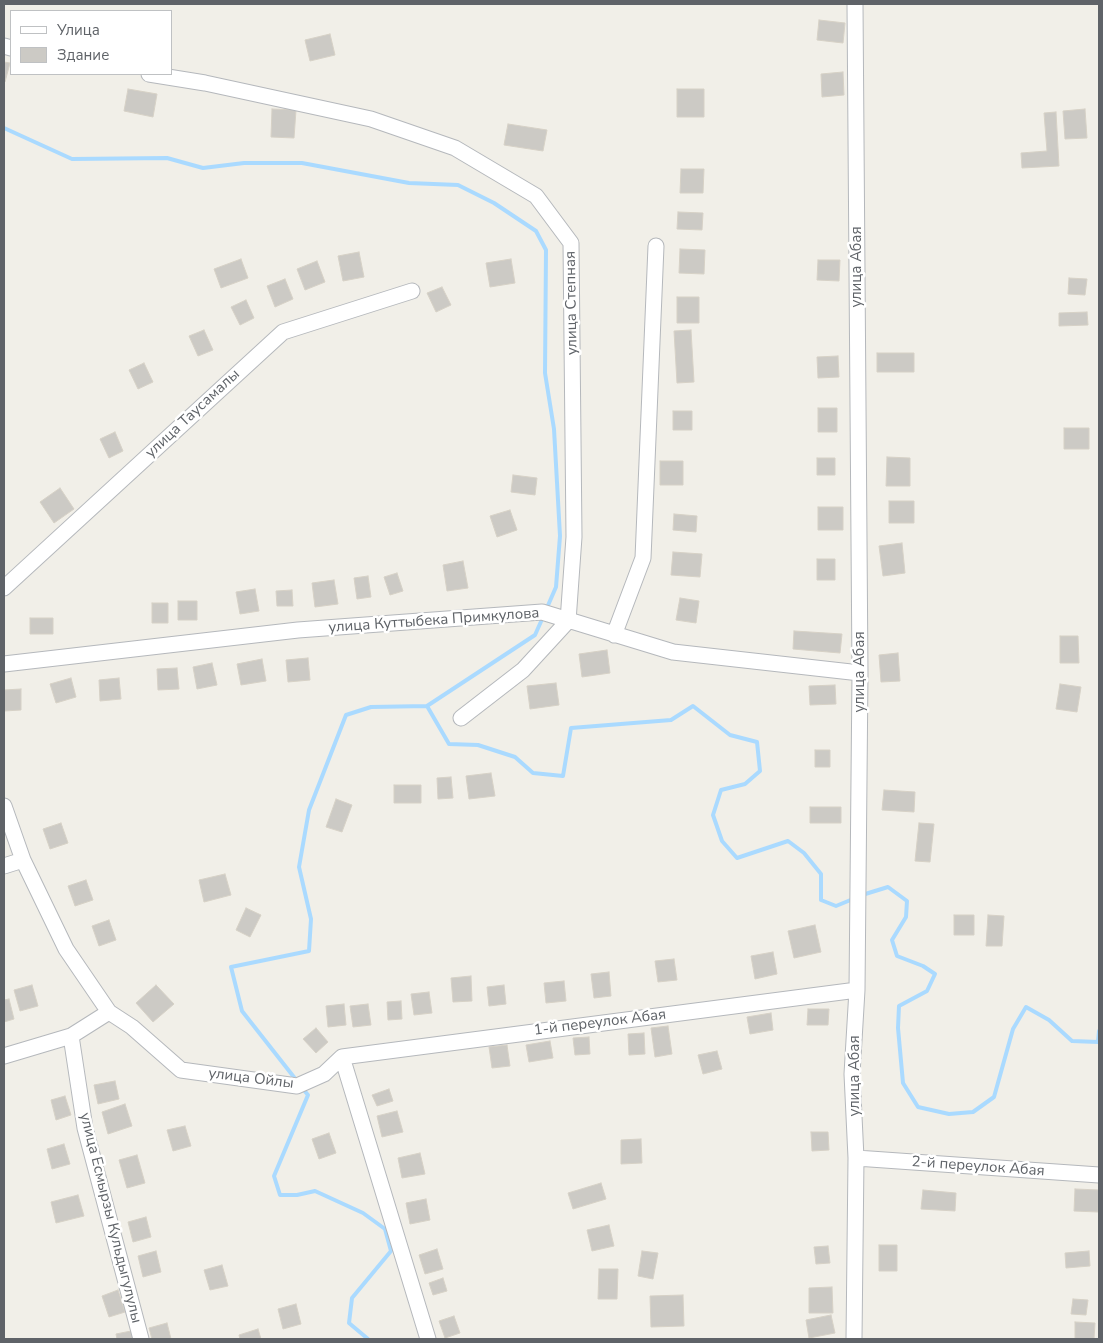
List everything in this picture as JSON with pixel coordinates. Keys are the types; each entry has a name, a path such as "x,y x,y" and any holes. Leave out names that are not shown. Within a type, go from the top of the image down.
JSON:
{"street":[{"name":"улица Абая","path":"854,1339 856,1158 852,1074 857,990 860,673 855,4"},
{"name":"улица Степная","path":"155,75 371,119 455,148 536,196 571,243 574,537 568,621"},
{"path":"614,635 643,558 656,246"},
{"name":"улица Таусамалы","path":"4,588 283,332 412,291"},
{"name":"улица Куттыбека Примкулова","path":"4,664 298,630 542,612 673,652 860,673"},
{"path":"461,718 524,670 568,621"},
{"name":"улица Ойлы","path":"4,806 22,860 66,949 109,1012 132,1027 181,1070 297,1086 324,1074 342,1057"},
{"path":"4,866 22,860"},
{"name":"1-й переулок Абая","path":"342,1057 857,990"},
{"path":"4,1056 71,1036 109,1012"},
{"name":"улица Есмырзы Кульдыгулулы","path":"71,1036 85,1128 141,1339"},
{"path":"342,1057 428,1339"},
{"name":"2-й переулок Абая","path":"856,1158 1099,1175"}],"building":[{"path":"819,20 845,23 843,43 817,40"},
{"path":"330,34 335,55 310,61 305,40"},
{"path":"4,62 10,63 5,82 4,82"},
{"path":"843,72 844,95 822,97 821,74"},
{"path":"128,89 157,94 153,117 124,111"},
{"path":"677,89 704,89 704,117 677,117"},
{"path":"272,109 296,110 294,138 271,137"},
{"path":"1085,109 1087,138 1065,139 1063,111"},
{"path":"1056,112 1059,166 1022,168 1021,153 1047,151 1044,113"},
{"path":"508,124 547,130 543,151 504,145"},
{"path":"681,169 704,169 703,193 680,193"},
{"path":"678,212 703,213 702,230 677,229"},
{"path":"680,249 705,250 704,274 679,273"},
{"path":"359,252 364,277 343,281 338,256"},
{"path":"241,259 248,278 221,288 214,269"},
{"path":"511,259 515,283 490,287 486,263"},
{"path":"818,260 840,260 839,281 817,280"},
{"path":"317,261 325,282 305,290 297,269"},
{"path":"1069,278 1087,279 1085,295 1068,294"},
{"path":"285,279 293,299 275,307 267,286"},
{"path":"442,287 451,305 436,312 427,293"},
{"path":"677,297 699,297 699,323 677,323"},
{"path":"246,300 254,318 240,325 231,307"},
{"path":"1087,312 1088,325 1059,326 1059,313"},
{"path":"204,330 213,350 198,356 189,336"},
{"path":"691,330 694,382 677,383 674,331"},
{"path":"877,353 914,353 914,372 877,372"},
{"path":"838,356 839,377 818,378 817,357"},
{"path":"144,363 153,382 138,389 129,370"},
{"path":"818,408 837,408 837,432 818,432"},
{"path":"673,411 692,411 692,430 673,430"},
{"path":"1064,428 1089,428 1089,449 1064,449"},
{"path":"115,432 123,451 109,458 100,439"},
{"path":"887,457 910,458 910,486 886,486"},
{"path":"817,458 835,458 835,475 817,475"},
{"path":"660,461 683,461 683,485 660,485"},
{"path":"513,475 537,478 535,495 511,492"},
{"path":"60,488 74,509 54,523 40,502"},
{"path":"889,501 914,501 914,523 889,523"},
{"path":"818,507 843,507 843,530 818,530"},
{"path":"510,510 517,530 497,537 490,516"},
{"path":"674,514 697,516 696,532 673,530"},
{"path":"902,543 905,573 883,576 879,546"},
{"path":"673,552 702,554 700,577 671,575"},
{"path":"817,559 835,559 835,580 817,580"},
{"path":"463,561 468,588 447,591 443,565"},
{"path":"397,573 403,591 390,595 384,577"},
{"path":"368,576 371,597 357,599 354,578"},
{"path":"334,580 338,604 315,607 312,583"},
{"path":"255,589 259,611 240,614 236,592"},
{"path":"292,590 293,606 277,606 276,591"},
{"path":"680,598 699,601 696,623 676,620"},
{"path":"178,601 197,601 197,620 178,620"},
{"path":"152,603 168,603 168,623 152,623"},
{"path":"30,618 53,618 53,634 30,634"},
{"path":"794,631 842,634 840,653 793,649"},
{"path":"1060,636 1078,636 1079,663 1060,663"},
{"path":"607,650 610,673 582,677 579,654"},
{"path":"898,653 900,681 881,682 879,655"},
{"path":"308,658 310,680 288,682 286,660"},
{"path":"262,659 266,681 241,685 237,664"},
{"path":"212,663 217,685 197,689 193,667"},
{"path":"177,668 179,689 158,690 157,669"},
{"path":"71,678 76,697 56,703 50,684"},
{"path":"119,678 121,699 100,701 99,680"},
{"path":"556,683 559,705 530,709 527,686"},
{"path":"1060,684 1081,687 1077,712 1056,709"},
{"path":"835,685 836,704 810,705 809,686"},
{"path":"21,689 21,710 4,711 4,690"},
{"path":"815,750 830,750 830,767 815,767"},
{"path":"491,773 495,796 469,799 466,776"},
{"path":"451,777 453,798 438,799 437,778"},
{"path":"394,785 421,785 421,803 394,803"},
{"path":"884,790 915,792 914,812 882,810"},
{"path":"336,799 352,805 342,832 326,827"},
{"path":"810,807 841,807 841,823 810,823"},
{"path":"61,823 68,843 50,849 43,829"},
{"path":"919,823 934,824 930,862 915,861"},
{"path":"225,874 231,895 204,902 199,880"},
{"path":"86,880 93,900 75,906 68,886"},
{"path":"246,908 261,915 250,937 236,930"},
{"path":"954,915 974,915 974,935 954,935"},
{"path":"988,915 1004,916 1002,946 986,946"},
{"path":"109,920 116,940 99,946 92,926"},
{"path":"815,925 821,952 794,958 788,931"},
{"path":"773,952 777,974 755,979 751,956"},
{"path":"674,959 677,980 658,982 655,961"},
{"path":"609,972 611,996 594,998 591,974"},
{"path":"471,976 472,1001 453,1002 451,978"},
{"path":"564,981 566,1001 546,1003 544,983"},
{"path":"32,985 38,1006 20,1011 14,990"},
{"path":"156,985 174,1004 153,1022 136,1003"},
{"path":"504,985 506,1004 489,1006 487,987"},
{"path":"429,992 432,1013 414,1015 411,994"},
{"path":"9,999 14,1019 4,1022 4,1000"},
{"path":"401,1001 402,1019 388,1020 387,1002"},
{"path":"344,1004 346,1025 328,1027 326,1006"},
{"path":"368,1004 371,1025 353,1027 350,1006"},
{"path":"808,1009 829,1009 828,1025 807,1025"},
{"path":"771,1013 773,1030 750,1034 747,1017"},
{"path":"668,1026 672,1054 655,1057 651,1028"},
{"path":"316,1028 328,1042 316,1053 303,1039"},
{"path":"644,1033 645,1054 629,1055 628,1034"},
{"path":"589,1037 590,1054 575,1055 573,1038"},
{"path":"550,1041 553,1058 529,1062 526,1045"},
{"path":"507,1045 510,1066 492,1068 489,1047"},
{"path":"717,1051 722,1069 703,1074 698,1055"},
{"path":"115,1081 119,1099 98,1104 94,1085"},
{"path":"389,1089 393,1101 377,1106 372,1095"},
{"path":"65,1096 71,1115 56,1120 51,1100"},
{"path":"125,1104 132,1126 108,1134 102,1112"},
{"path":"397,1111 403,1132 382,1137 377,1116"},
{"path":"185,1126 191,1146 173,1151 167,1130"},
{"path":"811,1132 828,1132 829,1150 812,1151"},
{"path":"329,1133 336,1153 319,1159 312,1139"},
{"path":"641,1139 642,1163 621,1164 621,1140"},
{"path":"64,1144 70,1164 52,1169 47,1149"},
{"path":"420,1153 425,1174 402,1178 398,1158"},
{"path":"137,1155 145,1183 127,1188 119,1160"},
{"path":"601,1183 606,1199 573,1209 568,1193"},
{"path":"1075,1189 1099,1190 1098,1212 1074,1211"},
{"path":"923,1190 956,1193 955,1211 921,1209"},
{"path":"78,1195 84,1216 56,1223 51,1202"},
{"path":"426,1199 430,1220 410,1224 406,1203"},
{"path":"146,1217 151,1237 133,1242 128,1222"},
{"path":"609,1225 614,1246 592,1251 587,1230"},
{"path":"879,1245 897,1245 897,1271 879,1271"},
{"path":"828,1246 830,1263 816,1264 814,1247"},
{"path":"437,1249 443,1269 425,1274 419,1255"},
{"path":"156,1251 161,1272 143,1277 138,1256"},
{"path":"642,1251 658,1253 653,1279 638,1276"},
{"path":"1089,1251 1090,1266 1066,1268 1065,1253"},
{"path":"222,1265 228,1286 210,1290 204,1270"},
{"path":"599,1269 618,1269 617,1299 598,1299"},
{"path":"443,1278 447,1291 433,1295 429,1283"},
{"path":"832,1287 833,1313 809,1313 809,1288"},
{"path":"118,1290 125,1312 109,1317 102,1296"},
{"path":"683,1295 684,1326 651,1327 650,1296"},
{"path":"1073,1299 1088,1300 1086,1315 1071,1314"},
{"path":"296,1304 301,1324 283,1329 278,1309"},
{"path":"831,1315 835,1333 809,1338 806,1320"},
{"path":"454,1316 460,1333 445,1338 439,1321"},
{"path":"1075,1322 1095,1323 1094,1339 1075,1339"},
{"path":"167,1323 171,1339 152,1339 149,1328"},
{"path":"258,1329 261,1339 240,1339 239,1335"},
{"path":"131,1331 133,1339 117,1339 116,1334"}],"waterway":[{"path":"4,128 72,159 167,158 203,168 244,163 302,163 409,183 458,185 494,203 536,231 546,250 545,373 554,429 560,536 556,587 546,610"},
{"path":"297,1081 242,1011 231,967 309,951 311,919 299,867 309,810 346,715 371,707 427,706 535,635 543,617"},
{"path":"427,706 449,744 478,745 515,757 533,773 563,776 571,728 671,720 693,706 730,735 757,742 760,771 745,784 721,790 713,815 722,841 737,858 788,841 804,853 821,874 821,900 836,906 853,899"},
{"path":"862,895 888,887 907,901 906,917 892,940 897,956 923,966 935,974 927,991 899,1006 898,1028 903,1083 918,1107 949,1114 973,1112 994,1097 1013,1029 1026,1007 1049,1020 1072,1041 1098,1042 1099,1031"},
{"path":"303,1089 308,1095 274,1176 280,1195 297,1195 315,1191 363,1213 385,1229 391,1251 352,1298 349,1323 368,1339"}]}
